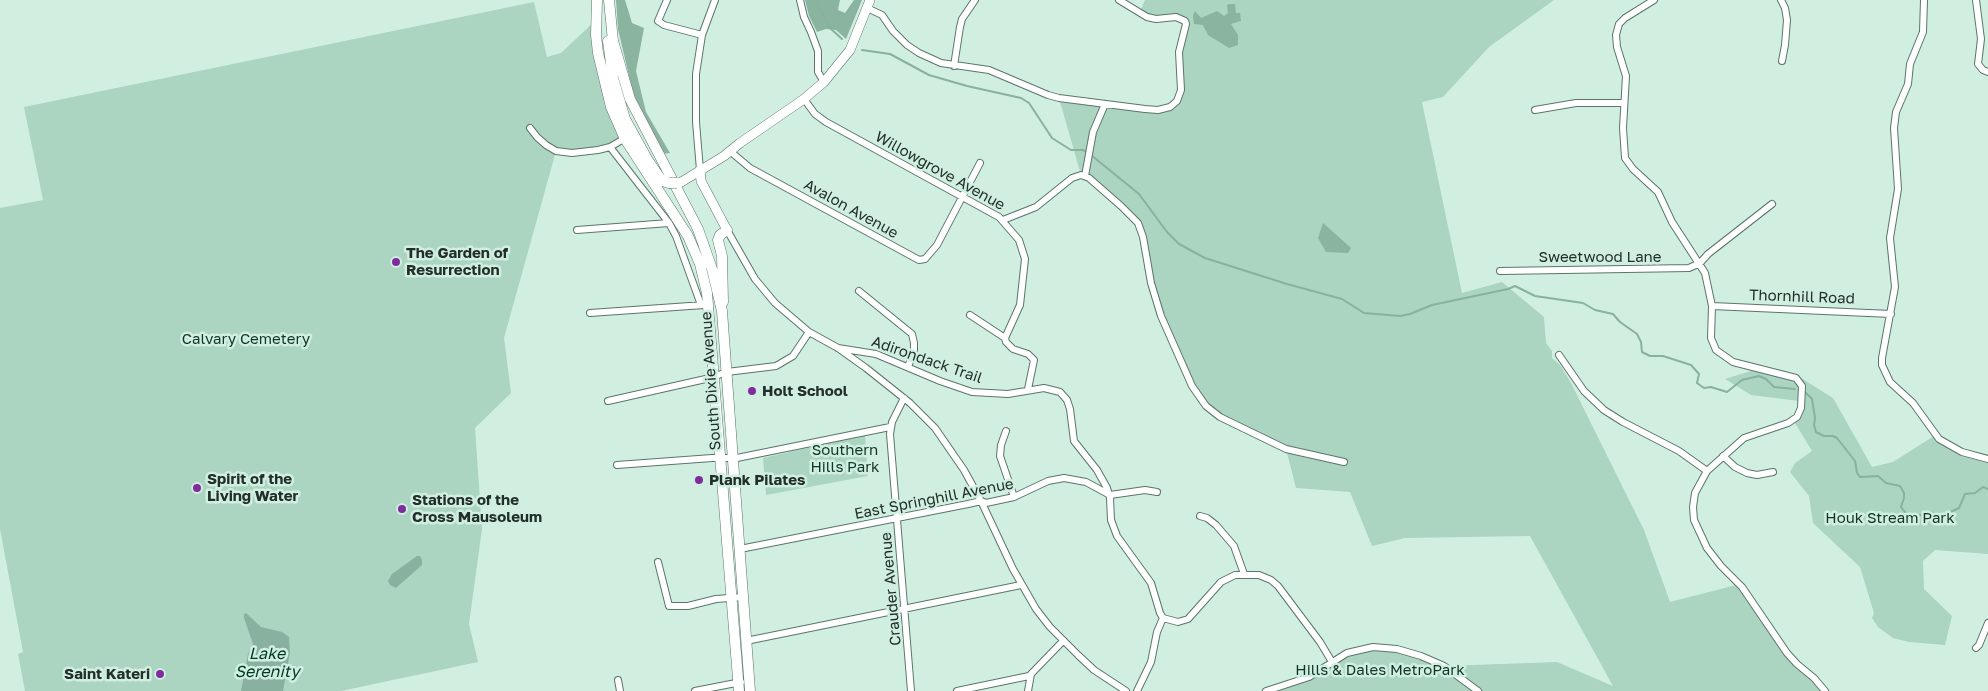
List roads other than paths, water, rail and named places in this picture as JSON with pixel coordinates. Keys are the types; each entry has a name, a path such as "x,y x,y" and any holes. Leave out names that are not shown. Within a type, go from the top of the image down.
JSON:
{"main road":[{"path":"597,0 596,35 602,72 612,107 629,136 662,180 675,184"},
{"path":"609,0 611,30 608,42 612,78 629,136"},
{"path":"662,195 675,184 731,152 740,143 804,99 824,82 850,50 869,4"},
{"name":"South Dixie Avenue","path":"611,30 616,57 630,99 694,222 712,268 722,310 750,691"},
{"name":"South Dixie Avenue","path":"629,136 662,195 674,222 691,243 700,264 708,293 704,304 710,319 731,599 741,687"},
{"path":"700,170 701,181 727,230 720,234 718,240 724,274 722,310"},
{"path":"741,687 741,652 745,638"}],"street":[{"path":"667,0 658,21 702,34"},
{"path":"700,170 695,88 702,34 715,0"},
{"path":"800,0 804,17 818,50 818,72 824,82"},
{"path":"954,66 962,19 975,0"},
{"path":"869,4 882,14 899,38 913,49 933,60 954,66 989,70 1048,95 1158,110 1170,107 1178,99 1181,86 1179,52 1186,24 1184,20 1176,17 1156,19 1147,17 1119,0"},
{"path":"1654,0 1625,18 1617,29 1617,47 1626,76 1623,143 1625,158 1633,169 1658,192 1672,222 1700,263 1706,276 1712,306 1711,338 1716,350 1721,356 1739,364 1788,374 1799,380 1802,386 1801,408 1796,418 1788,423 1744,438 1707,471 1695,493 1693,512 1696,528 1702,540 1721,566 1742,587 1787,652 1825,691"},
{"path":"1780,0 1785,8 1787,20 1782,61"},
{"path":"1924,0 1923,32 1910,64 1908,84 1896,112 1894,128 1898,189 1890,238 1895,287 1882,362 1888,379 1913,403 1944,443 1962,452 1988,459"},
{"path":"1976,0 1982,40 1978,64 1983,70 1988,72"},
{"name":"Willowgrove Avenue","path":"804,99 815,114 826,122 1003,220 1019,240 1025,259 1020,305 1005,338"},
{"path":"1536,110 1576,103 1624,103"},
{"path":"1085,176 1091,139 1105,104"},
{"path":"530,128 537,137 556,151 576,153 610,147 629,136"},
{"path":"610,147 674,222"},
{"name":"Avalon Avenue","path":"731,152 750,168 919,260 925,259 932,252 962,196"},
{"path":"962,196 980,163"},
{"path":"1003,220 1036,208 1072,178 1081,175 1085,176 1138,223 1143,237 1151,283 1161,316 1189,379 1206,406 1220,417 1286,449 1344,462"},
{"path":"1700,263 1708,254 1772,204"},
{"path":"577,230 674,222"},
{"path":"727,230 746,265 762,288 809,332 838,348 904,398 935,428 946,442 981,502 1021,585 1036,609 1063,641 1094,670 1126,691"},
{"name":"Sweetwood Lane","path":"1500,271 1671,269 1689,268 1700,263"},
{"path":"858,291 912,334 914,343 908,368"},
{"path":"590,314 704,304"},
{"name":"Thornhill Road","path":"1712,306 1891,314"},
{"path":"970,315 1005,338 1008,345 1028,354 1034,360 1028,389"},
{"path":"608,401 715,377 727,372 780,365 793,356 809,332"},
{"name":"Adirondack Trail","path":"838,348 876,354 940,381 972,392 1008,394 1028,389 1050,388 1064,395 1070,408 1074,441 1102,478 1110,494 1111,520 1117,536 1151,583 1163,618"},
{"path":"1559,355 1584,391 1604,410 1679,451 1707,471"},
{"name":"Crauder Avenue","path":"904,398 890,427 892,473 911,691"},
{"path":"617,465 732,458 890,427"},
{"path":"1006,431 1001,445 1000,456 1014,497"},
{"path":"1723,456 1735,468 1747,473 1757,475 1773,472"},
{"name":"East Springhill Avenue","path":"740,549 1014,497 1048,482 1064,478 1086,482 1110,494"},
{"path":"1110,494 1145,490 1157,492"},
{"path":"1200,516 1207,518 1216,525 1234,546 1244,574"},
{"path":"658,562 669,606 688,606 714,599 743,597"},
{"path":"1137,691 1151,662 1157,632 1163,618 1178,622 1188,618 1197,611 1216,586 1226,579 1244,574 1267,578 1278,586 1320,642 1332,662"},
{"path":"745,638 904,610 1021,585"},
{"path":"1976,648 1988,623"},
{"path":"1028,691 1030,676 1036,667 1063,641"},
{"path":"1266,691 1308,677 1347,652 1365,647 1397,649 1421,656 1444,666 1478,691"},
{"path":"957,691 1030,676"},
{"path":"618,680 620,691"},
{"path":"695,691 741,687"}],"water":[{"path":"417,556 420,556 422,565 396,588 390,585 388,581 392,574"},
{"name":"Lake Serenity","path":"246,613 261,627 282,632 289,637 290,652 283,691 241,691 248,654 253,644 244,618"}],"waterway":[{"path":"815,0 830,28 842,39"},
{"path":"862,50 890,54 929,75 1021,98 1029,103 1052,138 1071,150 1087,152"},
{"path":"1091,155 1139,194 1167,232 1179,244 1205,258 1342,299 1364,313 1400,316 1432,305 1515,286 1535,296 1583,303 1595,310 1613,314 1620,322 1637,334 1641,342 1642,352 1650,356 1663,356 1691,365 1699,374 1697,383 1704,388 1711,387 1727,392 1742,380 1759,376 1766,379 1774,387 1795,389"},
{"path":"1806,393 1812,399 1816,432 1824,436 1837,438 1855,461 1857,473 1860,477 1878,476 1886,483 1900,486 1904,493 1901,507 1905,512 1914,517 1931,512 1936,515 1944,515 1959,508 1965,494 1975,493 1983,487 1988,489"}],"place":[{"name":"The Garden of Resurrection","path":"396,262"},
{"name":"Holt School","path":"752,391"},
{"name":"Plank Pilates","path":"699,480"},
{"name":"Spirit of the Living Water","path":"197,488"},
{"name":"Stations of the Cross Mausoleum","path":"402,509"},
{"name":"Saint Kateri","path":"160,674"}],"park label":[{"name":"Calvary Cemetery","path":"246,339"},
{"name":"Southern Hills Park","path":"845,458"},
{"name":"Houk Stream Park","path":"1890,518"},
{"name":"Hills & Dales MetroPark","path":"1380,670"}]}
